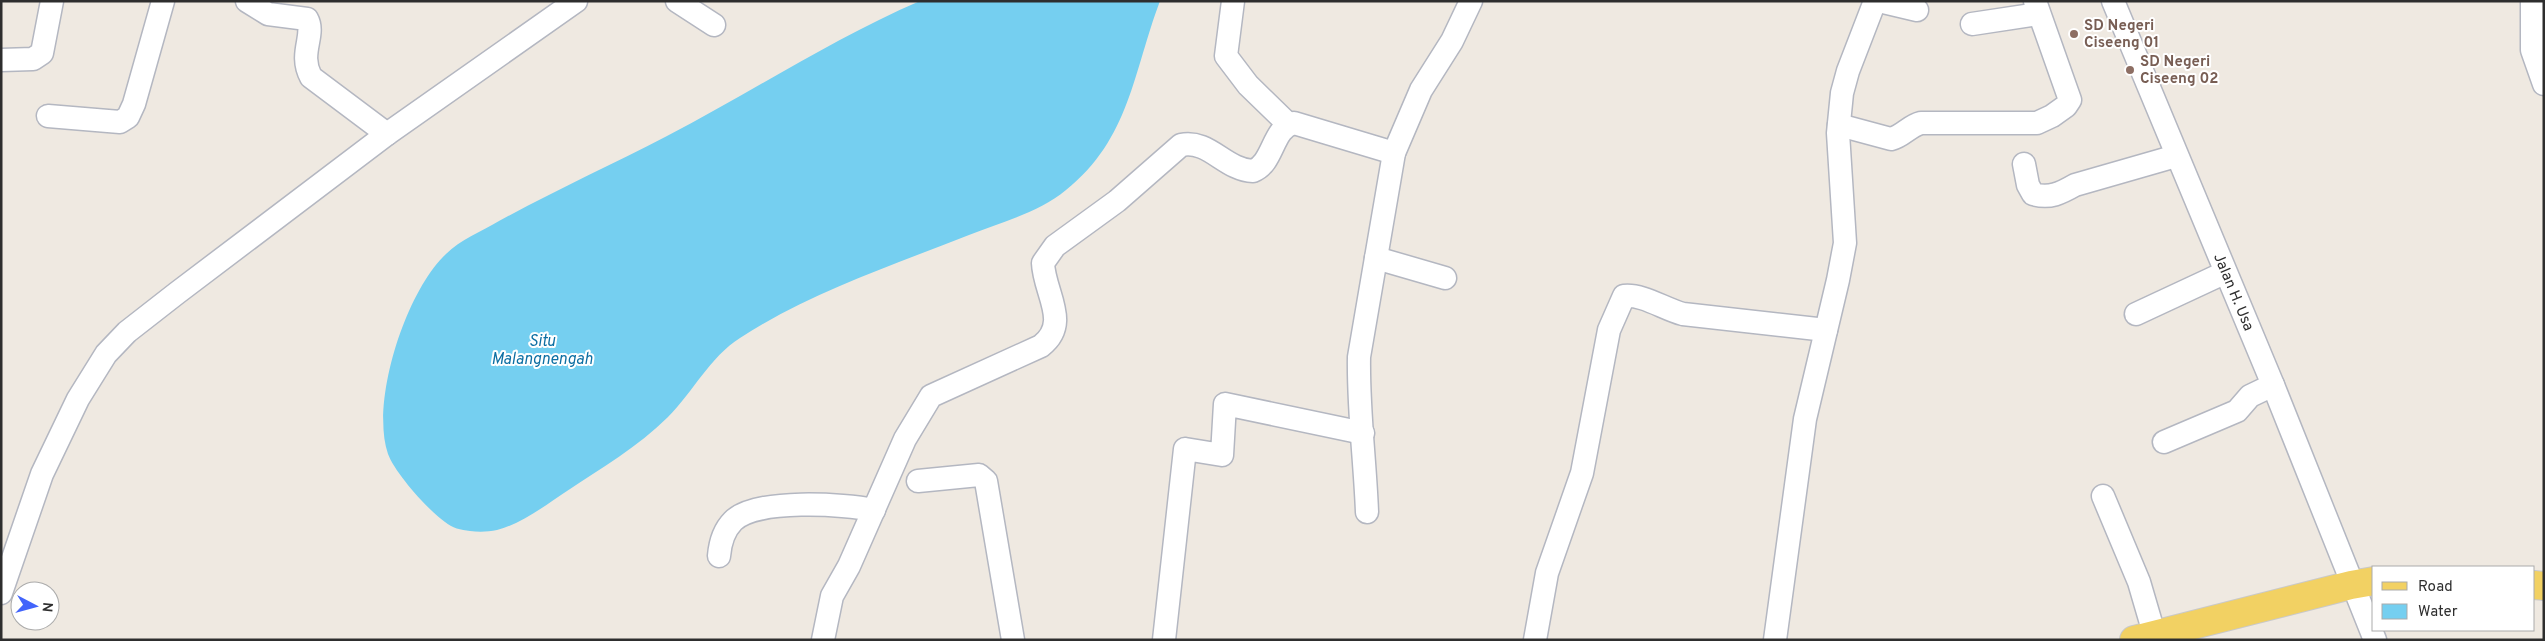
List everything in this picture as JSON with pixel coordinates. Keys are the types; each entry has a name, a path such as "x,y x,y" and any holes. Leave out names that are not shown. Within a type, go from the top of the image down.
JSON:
{"main road":[{"path":"2148,638 2362,583"}],"street":[{"path":"1,60 33,59 42,53 52,1"},
{"path":"48,116 120,122 128,117 134,104 163,1"},
{"path":"247,1 268,14 307,18 310,28 305,64 311,78 387,134"},
{"path":"1,593 42,474 83,391 106,354 127,332 387,134 576,1"},
{"path":"677,1 714,25"},
{"path":"1234,1 1226,56 1248,85 1288,124"},
{"path":"1367,512 1358,388 1358,357 1394,153 1422,90 1452,41 1471,1"},
{"path":"1775,640 1805,420 1845,244 1839,125 1842,93 1848,71 1877,1 1917,10"},
{"name":"Jalan H. Usa","path":"2113,1 2272,385 2362,583 2372,627"},
{"path":"2532,1 2532,50 2544,84"},
{"path":"1839,125 1891,139 1899,137 1914,125 1921,123 2020,124 2044,121 2066,106 2070,100 2037,8 1972,24"},
{"path":"823,640 832,596 850,566 905,439 932,396 1041,346 1052,338 1055,315 1043,263 1055,246 1117,201 1181,145 1192,143 1198,145 1235,167 1252,171 1263,164 1282,130 1288,124 1294,123 1394,153"},
{"path":"2024,164 2028,184 2033,194 2044,197 2061,193 2075,185 2176,156"},
{"path":"1376,258 1445,278"},
{"path":"2136,314 2224,272"},
{"path":"1535,640 1547,573 1582,473 1609,330 1618,305 1624,296 1636,295 1666,309 1683,314 1826,330"},
{"path":"2164,442 2237,411 2250,396 2272,385"},
{"path":"1164,640 1185,449 1222,455 1225,404 1362,433"},
{"path":"918,481 979,475 986,481 1013,640"},
{"path":"2103,496 2139,582 2148,638"},
{"path":"719,556 725,532 733,521 745,513 790,505 847,505 874,510"}],"water":[{"name":"Situ Malangnengah","path":"920,1 1160,1 1127,103 1117,127 1104,149 1087,170 1055,198 1019,216 852,281 794,307 740,338 720,355 677,407 656,428 619,457 524,519 497,530 476,532 463,530 448,524 430,509 397,471 388,454 384,432 384,406 395,348 405,320 431,271 446,254 464,240 520,210 699,119 855,32"}],"place":[{"name":"SD Negeri Ciseeng 01","path":"2074,34"},
{"name":"SD Negeri Ciseeng 02","path":"2130,70"}]}
